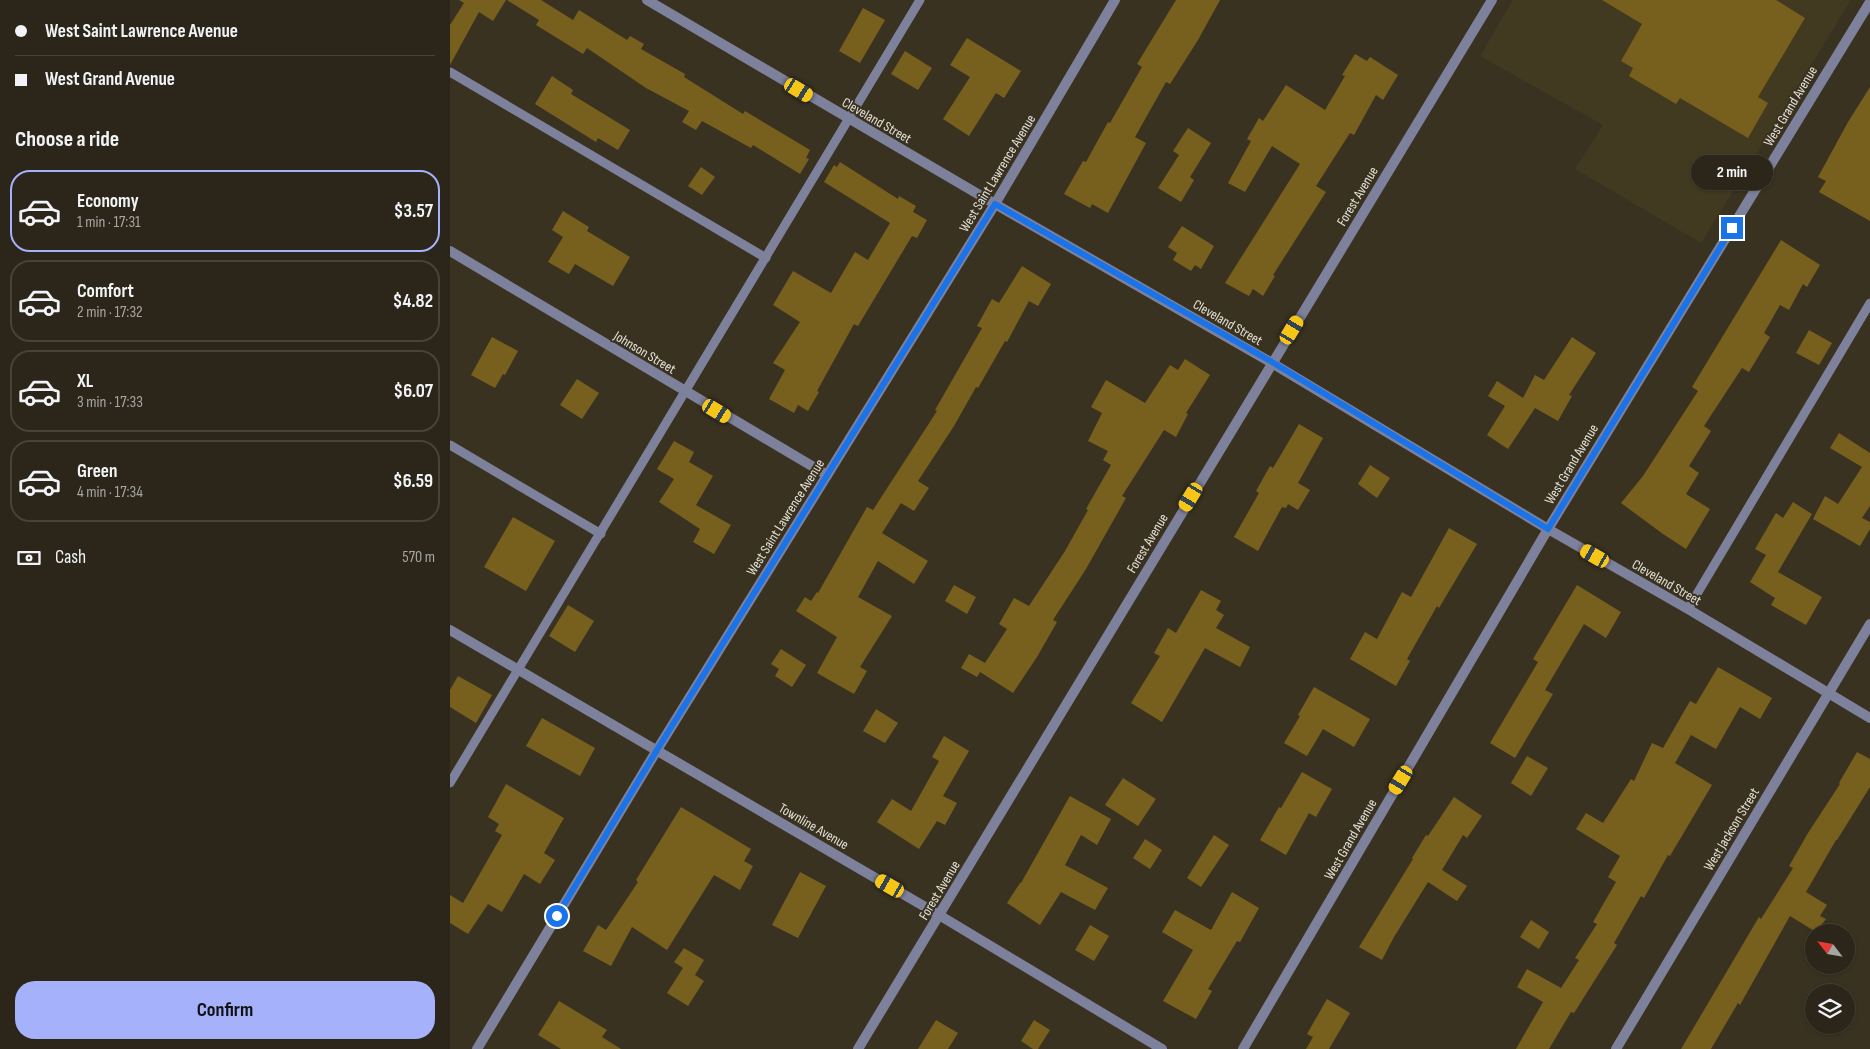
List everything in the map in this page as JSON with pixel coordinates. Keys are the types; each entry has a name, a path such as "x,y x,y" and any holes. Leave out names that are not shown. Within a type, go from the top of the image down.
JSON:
{"street":[{"name":"Cleveland Street","path":"647,0 995,204 1272,362 1548,529 1688,609 1870,718"},
{"name":"West Saint Lawrence Avenue","path":"477,1049 657,750 995,204 1115,0"},
{"name":"Forest Avenue","path":"858,1049 1492,0"},
{"name":"West Grand Avenue","path":"1243,1049 1548,529 1870,2"},
{"name":"Johnson Street","path":"450,251 827,476"},
{"name":"West Jackson Street","path":"1616,1049 1870,624"},
{"name":"Townline Avenue","path":"450,630 657,750 1162,1049"}],"lane":[{"path":"450,783 850,120 920,0"},
{"path":"450,72 766,258"},
{"path":"1688,609 1870,303"},
{"path":"450,444 601,534"}],"shaded area":[{"path":"1513,0 1851,0 1701,243 1575,169 1603,125 1480,56"}],"building":[{"path":"459,0 506,0 493,21 479,12 450,65 450,25 464,3"},
{"path":"507,0 541,0 573,20 579,10 627,40 630,36 644,44 641,49 685,74 684,77 743,114 745,111 810,150 806,158 809,159 800,174 753,145 751,148 702,121 696,130 682,122 689,111 646,88 587,48 583,54 536,25 539,20"},
{"path":"1176,0 1220,0 1198,40 1170,84 1166,82 1135,137 1146,143 1108,213 1092,204 1090,208 1064,194 1083,161 1086,162 1108,122 1110,123 1142,67 1137,64"},
{"path":"1602,0 1776,0 1805,18 1758,97 1768,103 1748,138 1680,98 1676,104 1629,76 1633,68 1621,61 1642,24"},
{"path":"863,8 885,20 860,63 839,51"},
{"path":"967,38 1021,71 1004,98 996,93 969,136 943,119 970,77 950,65"},
{"path":"905,51 932,68 918,90 891,74"},
{"path":"1355,54 1367,61 1370,57 1398,75 1383,100 1376,95 1354,135 1350,133 1316,186 1326,192 1273,275 1275,276 1263,296 1253,289 1249,296 1225,283 1300,164 1272,146 1245,192 1228,183 1251,141 1247,139 1259,118 1263,121 1286,85 1325,110 1345,76 1342,75"},
{"path":"552,76 573,90 571,94 630,130 618,150 598,138 596,142 535,104"},
{"path":"1870,87 1870,221 1819,192 1826,181 1818,177 1848,122"},
{"path":"1188,128 1211,143 1190,177 1194,180 1181,202 1158,188 1179,155 1173,151"},
{"path":"840,162 898,199 899,196 916,206 913,212 927,220 917,238 912,236 858,326 854,324 808,411 798,405 794,413 769,399 785,370 773,363 800,322 773,305 793,271 831,293 855,252 868,260 890,223 824,182 834,165 837,167"},
{"path":"701,167 715,177 702,195 688,186"},
{"path":"563,211 589,227 587,231 630,257 613,286 575,264 569,274 548,262 563,237 552,230"},
{"path":"1182,226 1214,246 1201,269 1195,265 1191,271 1173,260 1177,253 1168,247"},
{"path":"1781,240 1820,265 1807,287 1803,284 1789,310 1780,305 1764,333 1770,337 1749,372 1742,368 1704,426 1711,431 1689,466 1699,473 1686,494 1710,509 1686,549 1621,503 1643,476 1698,391 1692,387"},
{"path":"1022,266 1051,284 1038,306 1029,301 1007,342 1005,341 978,388 976,387 954,426 918,481 929,488 914,511 901,503 882,533 928,561 914,584 878,561 858,597 892,616 860,667 867,671 854,694 817,673 837,637 796,611 805,597 811,601 818,593 867,507 873,510 937,411 935,410 982,328 977,326 992,299 999,303"},
{"path":"1809,330 1832,343 1819,365 1796,353"},
{"path":"492,337 518,351 505,375 503,374 495,388 471,375"},
{"path":"1572,337 1596,353 1569,395 1572,396 1558,421 1535,408 1508,449 1487,435 1505,406 1488,396 1497,381 1523,398 1535,375 1544,380"},
{"path":"1185,359 1210,375 1186,413 1188,414 1176,437 1164,430 1122,496 1126,498 1086,569 1053,620 1057,622 1037,657 1013,693 980,672 977,677 961,668 969,654 985,663 1007,629 999,624 1014,598 1029,606 1065,551 1111,465 1103,460 1108,451 1088,441 1102,413 1091,407 1106,380 1145,403 1170,365 1178,370"},
{"path":"577,379 599,393 582,419 560,405"},
{"path":"1299,424 1323,438 1298,483 1310,490 1298,510 1288,504 1286,508 1282,507 1258,551 1234,537 1259,493 1256,491 1270,466 1273,468"},
{"path":"1839,433 1870,453 1870,506 1862,518 1870,522 1870,529 1860,546 1813,519 1825,496 1838,504 1862,467 1830,448"},
{"path":"674,441 694,452 689,462 713,476 696,505 731,525 714,554 693,542 700,529 659,502 674,479 657,469"},
{"path":"1370,465 1390,478 1377,498 1358,484"},
{"path":"1793,502 1812,514 1778,572 1822,597 1806,625 1771,605 1775,598 1750,582 1766,555 1755,549 1776,513 1783,518"},
{"path":"513,517 555,541 526,591 484,567"},
{"path":"1449,528 1477,544 1439,608 1437,606 1407,659 1410,661 1396,686 1350,659 1365,632 1377,639 1402,592 1411,597"},
{"path":"954,585 976,597 967,614 945,601"},
{"path":"1577,585 1621,612 1606,638 1584,624 1545,690 1553,694 1515,758 1490,743 1538,662 1533,659"},
{"path":"1201,590 1221,601 1216,610 1224,615 1216,628 1250,647 1240,667 1205,648 1162,722 1131,703 1160,656 1154,653 1168,628 1176,633"},
{"path":"568,605 594,621 575,652 549,636"},
{"path":"781,649 806,665 792,687 775,676 779,669 771,664"},
{"path":"1718,667 1772,698 1760,719 1740,707 1716,749 1691,735 1675,763 1712,785 1670,856 1668,855 1644,898 1641,896 1614,943 1617,945 1574,1013 1571,1012 1549,1049 1516,1049 1543,1002 1517,987 1527,969 1561,988 1579,960 1575,958 1597,924 1593,922 1616,882 1608,877 1620,856 1576,829 1586,813 1603,823 1631,779 1634,781 1652,743 1663,748 1690,701 1696,704"},
{"path":"458,676 492,695 476,723 450,707 450,690"},
{"path":"1314,687 1370,719 1354,747 1323,729 1307,756 1284,743"},
{"path":"876,709 898,723 885,743 863,731"},
{"path":"542,718 595,748 580,776 526,746"},
{"path":"944,736 969,751 943,796 957,803 945,825 937,821 919,849 877,822 892,799 911,811 939,761 932,757"},
{"path":"1857,752 1870,759 1870,787 1806,892 1827,905 1820,916 1826,919 1822,924 1805,925 1790,916 1740,1005 1738,1003 1711,1049 1681,1049 1759,917 1761,919 1793,868 1789,866"},
{"path":"1527,756 1548,768 1531,796 1511,783"},
{"path":"1302,772 1332,789 1316,817 1309,813 1286,855 1260,840"},
{"path":"1123,778 1156,799 1138,826 1105,805"},
{"path":"506,784 564,818 544,853 555,860 540,884 524,874 502,912 488,904 468,934 450,923 450,895 463,903 502,835 495,831 499,824 488,817"},
{"path":"1070,796 1111,819 1097,845 1081,835 1065,865 1108,888 1095,910 1061,892 1040,925 1007,903 1021,883"},
{"path":"1454,797 1482,816 1467,838 1463,835 1442,870 1467,886 1457,901 1428,882 1382,960 1359,947 1426,835 1428,836"},
{"path":"681,807 751,849 744,861 753,866 740,890 714,875 667,950 632,927 611,966 583,951 598,925 606,930 638,882 636,880"},
{"path":"1214,835 1229,845 1201,887 1187,878"},
{"path":"1145,839 1162,850 1150,869 1133,858"},
{"path":"800,872 826,886 798,938 772,925"},
{"path":"1232,892 1259,908 1240,942 1237,941 1208,989 1212,991 1196,1019 1163,1001 1193,950 1162,932 1175,910 1211,930"},
{"path":"1531,920 1549,932 1539,949 1520,937"},
{"path":"1090,925 1109,936 1094,961 1075,950"},
{"path":"684,948 704,960 695,975 704,981 688,1006 667,993 683,968 674,962"},
{"path":"1327,999 1350,1013 1329,1049 1306,1049 1313,1037 1307,1034"},
{"path":"559,1001 607,1030 602,1037 621,1049 561,1049 538,1035"},
{"path":"936,1020 958,1033 948,1049 918,1049"},
{"path":"1034,1020 1050,1030 1038,1049 1033,1049 1021,1041"}],"route":[{"path":"557,916 657,750 995,204 1272,362 1548,529 1732,228"}]}
